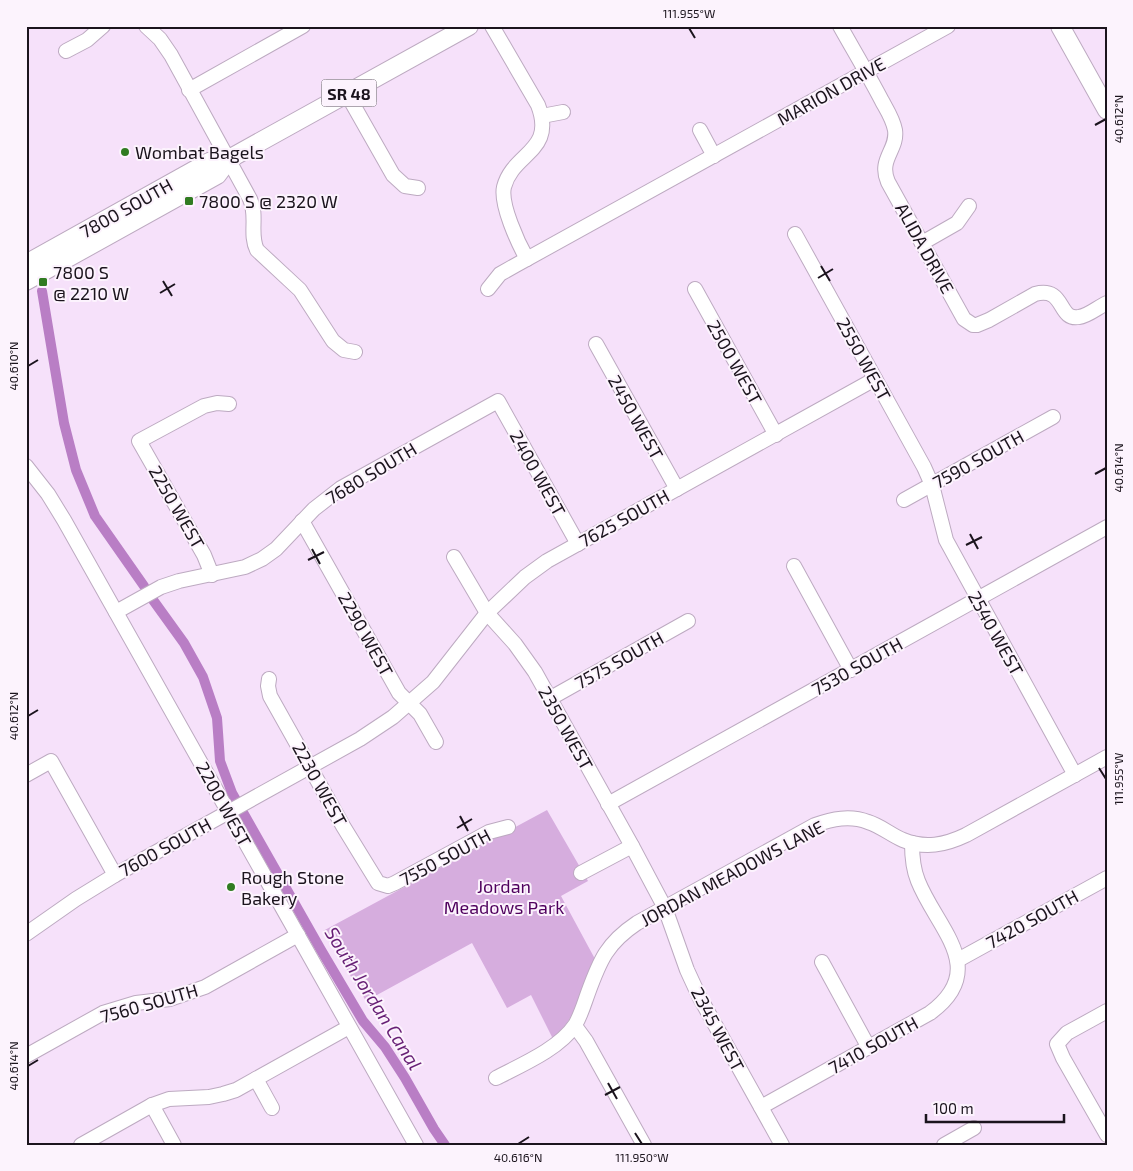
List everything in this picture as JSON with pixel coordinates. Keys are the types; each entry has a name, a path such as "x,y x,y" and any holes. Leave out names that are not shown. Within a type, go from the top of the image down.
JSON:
{"main road":[{"name":"7800 SOUTH","path":"26,264 209,162 229,159 469,26"},
{"path":"1060,26 1107,110"},
{"name":"7800 SOUTH","path":"26,281 217,175 229,159"}],"street":[{"path":"66,51 87,40 103,26"},
{"path":"146,26 160,39 229,159 253,205 254,244 257,250 300,290 333,342 344,350 355,352"},
{"path":"189,90 304,26"},
{"path":"492,26 538,105 542,116 543,126 536,145 514,167 503,189 507,210 518,241 527,259"},
{"name":"ALIDA DRIVE","path":"840,26 895,127 894,142 885,163 886,177 964,319 978,325 1042,292 1049,292 1053,295 1067,314 1072,317 1080,317 1107,303"},
{"name":"MARION DRIVE","path":"488,289 500,274 948,26"},
{"path":"347,94 393,175 405,186 418,188"},
{"path":"542,116 563,112"},
{"path":"700,130 714,156"},
{"path":"922,243 957,223 969,206"},
{"name":"2550 WEST","path":"795,234 932,485"},
{"name":"2500 WEST","path":"695,289 776,434"},
{"name":"2450 WEST","path":"596,344 677,489"},
{"name":"7625 SOUTH","path":"410,704 433,682 487,613 525,577 578,544 875,379"},
{"name":"7680 SOUTH","path":"116,612 161,587 196,577 245,567 262,559 276,550 326,498 498,401"},
{"name":"2400 WEST","path":"498,401 578,544"},
{"name":"2250 WEST","path":"212,575 204,555 139,441 204,406 217,403 229,404"},
{"name":"7590 SOUTH","path":"904,500 1053,417"},
{"name":"2200 WEST","path":"26,466 58,510 116,612 236,808 298,935 416,1145"},
{"name":"2540 WEST","path":"932,485 946,540 1075,775"},
{"name":"2290 WEST","path":"302,521 399,693 420,714 436,742"},
{"name":"7530 SOUTH","path":"608,804 1107,527"},
{"name":"2350 WEST","path":"454,557 487,613 520,651 549,699 665,908"},
{"path":"794,566 851,670"},
{"name":"7575 SOUTH","path":"549,699 688,621"},
{"name":"2230 WEST","path":"269,679 270,696 376,881 382,886"},
{"name":"7600 SOUTH","path":"28,930 115,875 360,739 410,704"},
{"name":"JORDAN MEADOWS LANE","path":"496,1078 549,1049 575,1026 601,960 610,946 623,933 815,825 842,818 868,821 912,843 926,846 941,845 954,841 1107,757"},
{"path":"26,775 51,761 115,875"},
{"name":"7550 SOUTH","path":"382,886 395,883 489,832 508,826"},
{"path":"912,843 912,859 918,881 952,943 958,960"},
{"path":"581,873 632,846"},
{"name":"7420 SOUTH","path":"958,960 1107,878"},
{"name":"2345 WEST","path":"665,908 695,989 782,1145"},
{"name":"7560 SOUTH","path":"26,1056 103,1013 136,1004 170,999 205,987 298,935"},
{"name":"7410 SOUTH","path":"761,1107 869,1048 943,1004 955,984 958,973 958,960"},
{"path":"822,962 869,1048"},
{"path":"1107,1011 1067,1033 1057,1044 1107,1135"},
{"path":"575,1026 586,1041 644,1145"},
{"path":"82,1145 152,1105 169,1099 209,1097 236,1090 349,1027"},
{"path":"256,1079 272,1108"},
{"path":"152,1105 174,1145"},
{"path":"944,1145 974,1128"}],"green space":[{"name":"Jordan Meadows Park","path":"547,810 588,881 561,896 595,959 574,1011 553,1039 531,995 507,1008 472,943 366,1001 323,931"}],"waterway":[{"name":"South Jordan Canal","path":"42,291 64,423 76,470 95,516 144,586"},
{"name":"South Jordan Canal","path":"153,600 184,643 203,677 217,718 220,761 232,793 363,1021 385,1047 445,1145"}],"place":[{"name":"Wombat Bagels","path":"125,152"},
{"name":"7800 S @ 2320 W","path":"189,201"},
{"name":"7800 S @ 2210 W","path":"43,282"},
{"name":"Rough Stone Bakery","path":"231,887"}]}
